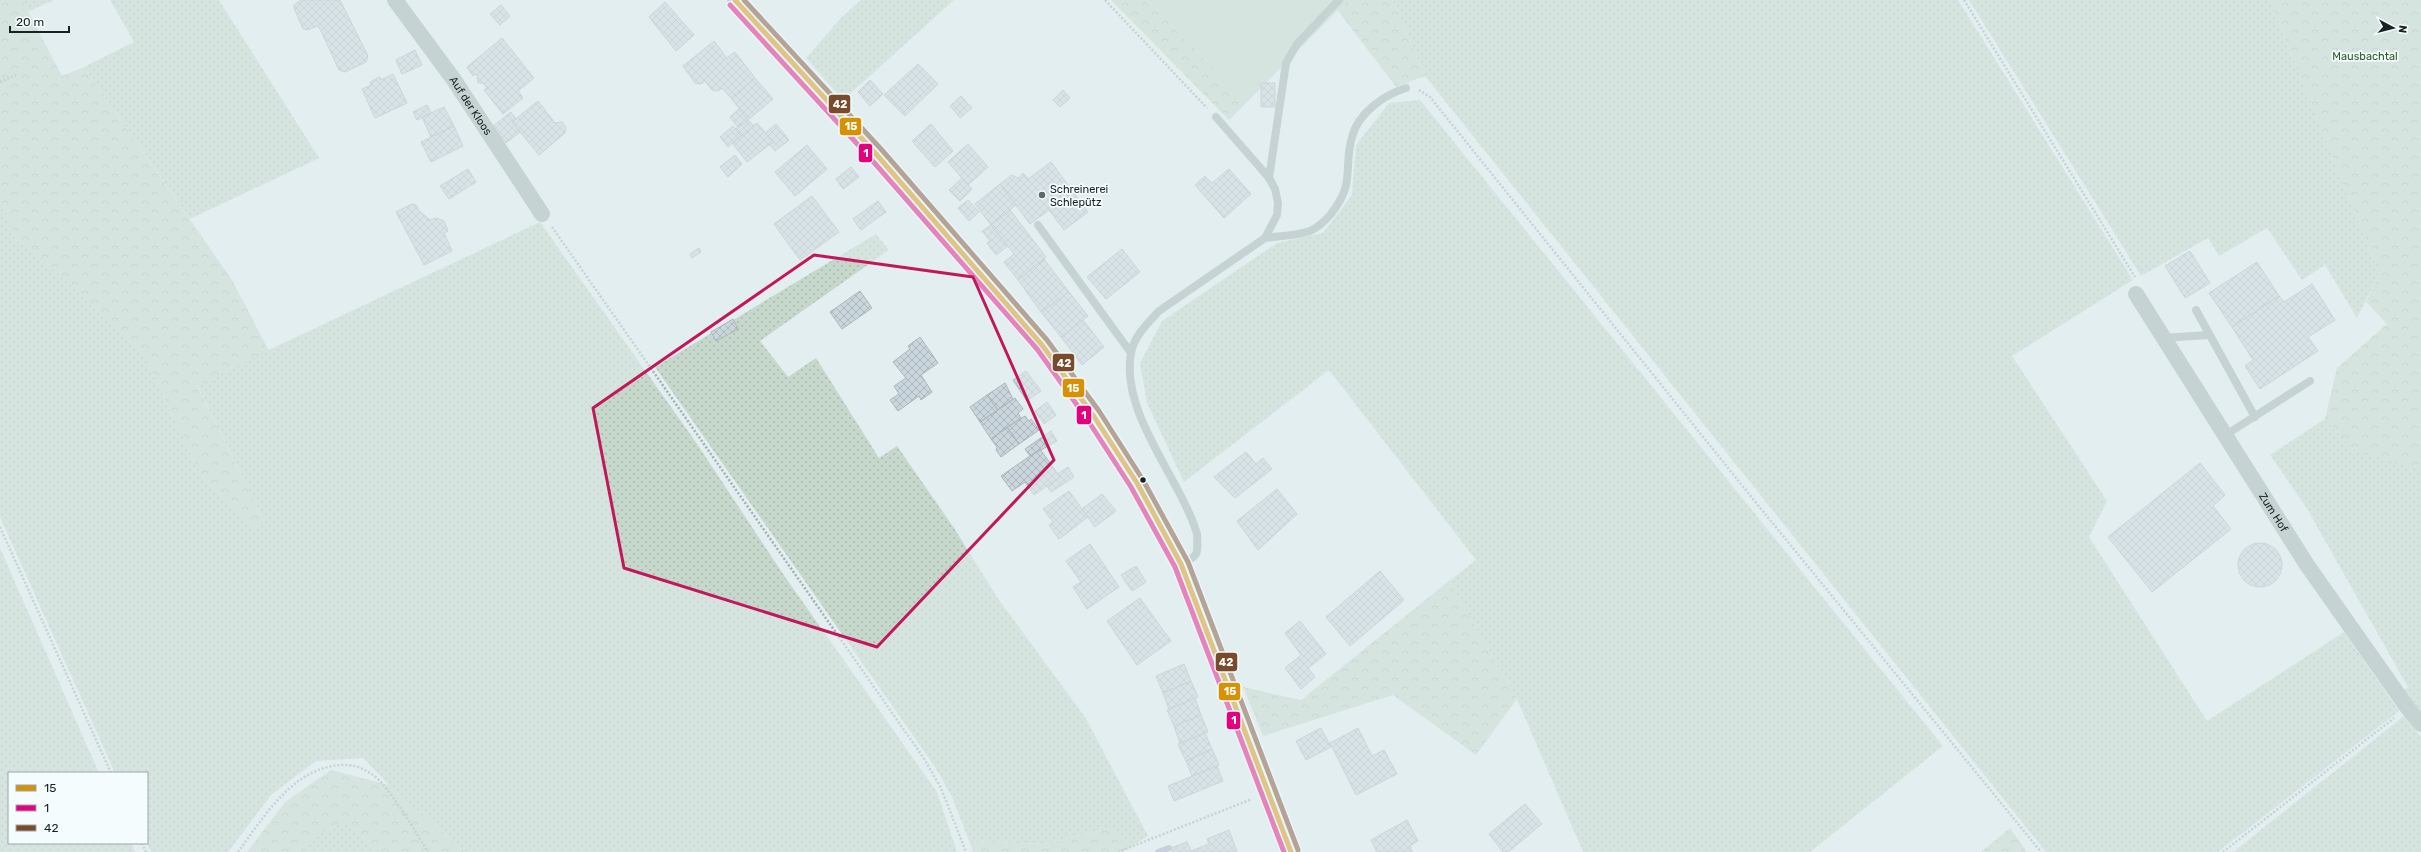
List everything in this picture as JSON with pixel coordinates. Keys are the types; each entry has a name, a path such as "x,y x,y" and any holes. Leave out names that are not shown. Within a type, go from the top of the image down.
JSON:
{"street":[{"name":"Auf der Kloos","path":"395,0 454,80 542,214"},
{"path":"735,0 851,126 1042,345 1093,415 1137,483 1180,564 1291,852"},
{"name":"Zum Hof","path":"2136,294 2224,436 2307,565 2406,707 2421,724"}],"lane":[{"path":"1269,178 1286,63 1297,44 1339,0"},
{"path":"1180,564 1194,558 1197,552 1197,534 1138,406 1130,373 1131,353 1145,325 1159,311 1265,238 1309,231 1325,221 1344,194 1349,169 1349,147 1357,125 1380,100 1393,92 1406,88"},
{"path":"1216,117 1269,178 1275,189 1278,203 1277,215 1265,238"},
{"path":"1038,225 1131,353"},
{"path":"2196,310 2255,417"},
{"path":"2163,338 2209,335"},
{"path":"2224,436 2310,381"}],"path":[{"path":"1105,0 1216,117"},
{"path":"1964,0 2132,271 2140,287 2136,294"},
{"path":"0,82 18,74"},
{"path":"1406,88 1419,90 1430,97 1762,510 2041,852"},
{"path":"542,214 923,757 941,788 966,852"},
{"path":"0,527 111,772"},
{"path":"2223,852 2406,707"},
{"path":"238,852 289,789 308,774 331,765 348,764 366,770 380,781 428,852"},
{"path":"1118,852 1267,793"}],"highlighted area":[{"path":"814,255 973,277 1054,460 877,647 624,568 593,408"}],"green space":[{"path":"0,0 22,0 62,76 84,67 232,280 269,351 197,385 265,524 251,528 201,475 145,357 40,256 16,240 0,197"},
{"path":"22,0 54,0 28,12"},
{"path":"110,0 219,0 319,158 190,219 84,67 134,42"},
{"path":"861,0 954,0 843,100 806,58 841,18"},
{"path":"1111,0 1147,0 1247,102 1229,120"},
{"path":"1147,0 1348,0 1247,102"},
{"path":"1340,0 1393,0 1425,76 1396,87 1336,8"},
{"path":"1393,0 1958,0 2133,280 2012,356 2107,501 2089,537 2207,721 2344,632 2399,711 2218,852 2046,852 1425,76"},
{"path":"1969,0 2270,0 2379,274 2357,318 2325,265 2302,280 2267,228 2219,256 2208,238 2141,276"},
{"name":"Mausbachtal","path":"2270,0 2421,0 2421,470 2355,451 2325,419 2337,368 2387,324 2366,302 2379,274"},
{"path":"2421,0 2421,716 2401,692 2408,687 2306,507 2270,455 2325,419 2355,451 2404,317"},
{"path":"1420,100 1943,746 1810,852 1583,852 1517,699 1449,581 1476,560 1329,370 1184,482 1147,403 1140,363 1162,321 1277,243 1323,233 1352,195 1356,145 1389,103"},
{"path":"0,197 16,240 40,256 145,357 201,475 251,528 265,524 197,384 540,222 695,441 785,577 937,792 957,852 465,852 389,785 363,758 316,761 271,795 228,852 151,852 147,844 148,772 115,772 0,517"},
{"path":"876,234 889,250 760,341 788,377 816,358 879,458 897,446 954,528 997,597 1085,717 1148,836 1133,845 1111,828 1043,844 969,841 952,797 935,767 655,367"},
{"path":"0,548 99,772 8,772 8,844 131,844 135,852 0,852"},
{"path":"1449,581 1517,699 1476,755 1393,695 1263,736 1243,687 1301,700"},
{"path":"2404,716 2421,737 2421,852 2233,852"},
{"path":"331,770 389,785 465,852 381,852 344,822 315,836 304,852 247,852 285,802"},
{"path":"344,822 381,852 304,852 315,836"},
{"path":"1111,828 1133,845 1122,852 973,852 969,841 1043,844"},
{"path":"2010,828 2027,852 1981,852"}],"building":[{"path":"301,0 340,0 368,56 366,62 345,72 339,70 320,29 317,26 308,30 303,29 294,8 294,5"},
{"path":"665,2 694,35 676,51 649,17"},
{"path":"501,5 510,16 500,25 490,14"},
{"path":"502,38 534,78 518,91 523,98 503,114 484,90 487,88 483,83 478,83 477,75 476,74 473,76 467,67"},
{"path":"714,41 727,58 735,52 755,78 731,98 722,88 718,91 712,90 705,81 701,84 695,83 683,66"},
{"path":"415,50 422,65 402,74 396,60"},
{"path":"918,64 938,84 905,116 884,95"},
{"path":"393,74 407,103 375,118 362,89 371,85 370,82 380,77 381,80"},
{"path":"755,78 773,99 748,120 731,98"},
{"path":"870,80 883,94 870,106 858,92"},
{"path":"1261,83 1275,83 1275,107 1261,107"},
{"path":"1063,90 1070,98 1060,107 1053,100"},
{"path":"961,96 972,108 960,118 950,106"},
{"path":"538,101 555,123 562,122 566,127 565,133 539,155 512,122"},
{"path":"427,105 431,113 417,120 413,112"},
{"path":"444,107 454,126 431,137 422,117"},
{"path":"739,109 748,120 738,127 730,117"},
{"path":"511,112 516,119 512,122 520,132 506,143 493,126"},
{"path":"748,120 754,126 741,136 735,129"},
{"path":"757,123 773,142 747,162 732,143"},
{"path":"776,124 789,140 775,151 770,145 773,142 765,133"},
{"path":"931,124 953,151 935,167 912,141"},
{"path":"454,126 463,146 431,162 421,142"},
{"path":"733,126 741,136 728,147 720,137"},
{"path":"968,144 988,167 968,185 948,162"},
{"path":"807,145 827,169 795,196 775,172"},
{"path":"735,155 742,164 728,177 720,167"},
{"name":"Schreinerei Schlepütz","path":"1051,162 1088,212 1064,230 1049,210 1030,224 1000,184 1012,175 1018,178 1023,173 1028,179"},
{"path":"851,167 859,177 843,189 836,179"},
{"path":"468,169 476,182 449,199 440,186"},
{"path":"1229,169 1251,194 1224,218 1195,185 1205,176 1212,183"},
{"path":"962,178 972,189 960,201 949,190"},
{"path":"1000,184 1016,205 991,225 975,204"},
{"path":"812,196 839,232 800,260 774,224"},
{"path":"968,200 979,212 969,221 958,208"},
{"path":"878,201 886,212 861,230 853,219"},
{"path":"412,204 416,205 419,211 430,220 437,218 444,221 448,231 444,233 452,251 424,265 396,212"},
{"path":"1010,210 1046,257 1018,280 1004,262 1014,254 991,225"},
{"path":"991,225 1008,246 996,255 987,243 990,241 982,231"},
{"path":"699,248 701,252 692,258 690,254"},
{"path":"1122,249 1140,272 1106,299 1087,277"},
{"path":"2190,251 2210,283 2185,298 2165,266"},
{"path":"1044,259 1069,292 1041,312 1018,280"},
{"path":"2257,262 2279,296 2232,327 2209,293"},
{"path":"2312,284 2335,320 2308,337 2318,351 2260,389 2245,366 2253,360 2232,327 2279,296 2284,302"},
{"path":"860,291 872,308 842,329 830,312"},
{"path":"1069,292 1088,316 1061,337 1041,312"},
{"path":"733,319 738,329 716,341 711,332"},
{"path":"1083,320 1104,347 1082,365 1061,337"},
{"path":"920,337 938,363 921,375 932,392 921,400 919,396 898,411 890,400 899,394 894,386 906,378 893,362 910,349 908,346"},
{"path":"1026,371 1041,391 1027,401 1013,380"},
{"path":"1005,383 1013,399 998,410 987,395"},
{"path":"987,395 998,410 980,422 970,407"},
{"path":"1015,398 1023,409 1018,413 1021,418 991,439 980,422"},
{"path":"1047,402 1056,415 1044,424 1035,411"},
{"path":"1025,416 1029,421 1031,419 1039,430 1019,444 1007,427"},
{"path":"1007,427 1019,444 1001,457 996,450 997,447 991,439"},
{"path":"1051,431 1057,441 1030,456 1025,449"},
{"path":"1040,449 1060,477 1034,495 1025,482 1012,491 1001,476"},
{"path":"1246,452 1256,464 1263,458 1272,469 1235,498 1214,477"},
{"path":"2200,463 2225,495 2213,506 2231,529 2152,592 2108,537"},
{"path":"1068,467 1074,477 1051,492 1047,486 1060,477 1057,474"},
{"path":"1277,489 1297,514 1258,550 1237,521"},
{"path":"1069,491 1088,517 1059,539 1049,525 1053,522 1043,509"},
{"path":"1102,494 1116,511 1095,527 1082,509"},
{"path":"2256,543 2264,543 2269,544 2276,549 2281,556 2281,574 2276,581 2269,586 2256,587 2248,584 2241,577 2238,569 2238,561 2241,553 2248,546"},
{"path":"1090,544 1119,587 1087,609 1073,587 1081,582 1066,561"},
{"path":"1136,566 1146,582 1132,591 1121,575"},
{"path":"1380,571 1404,600 1350,646 1326,617"},
{"path":"1140,598 1171,641 1137,665 1107,621"},
{"path":"1300,621 1326,654 1308,668 1315,677 1301,689 1285,668 1301,655 1285,633"},
{"path":"1184,664 1191,681 1163,693 1156,676"},
{"path":"1191,681 1198,697 1169,709 1163,693"},
{"path":"1195,698 1201,715 1174,726 1167,710"},
{"path":"1201,715 1208,732 1180,743 1174,726"},
{"path":"1321,728 1331,747 1306,760 1296,741"},
{"path":"1358,728 1372,756 1384,750 1397,774 1356,795 1330,743"},
{"path":"1205,733 1212,749 1186,761 1178,744"},
{"path":"1212,749 1219,765 1192,776 1186,761"},
{"path":"1217,766 1223,781 1174,801 1168,786"},
{"path":"1525,804 1542,824 1508,852 1503,852 1489,834"},
{"path":"1407,820 1418,841 1410,846 1412,852 1377,852 1371,840"},
{"path":"1229,830 1237,852 1172,852 1171,848 1187,842 1191,851 1209,844 1207,839"}],"waterway":[{"path":"1158,852 1169,848"}],"transit line":[{"name":"15","path":"735,0 876,154 1042,345 1093,415 1137,483 1181,564 1291,852"},
{"name":"42","path":"744,0 881,149 1047,340 1099,411 1143,480 1188,562 1298,850"},
{"name":"1","path":"730,5 871,159 1037,349 1087,419 1131,487 1175,567 1284,852"}],"place":[{"name":"Schreinerei Schlepütz","path":"1042,195"}]}
